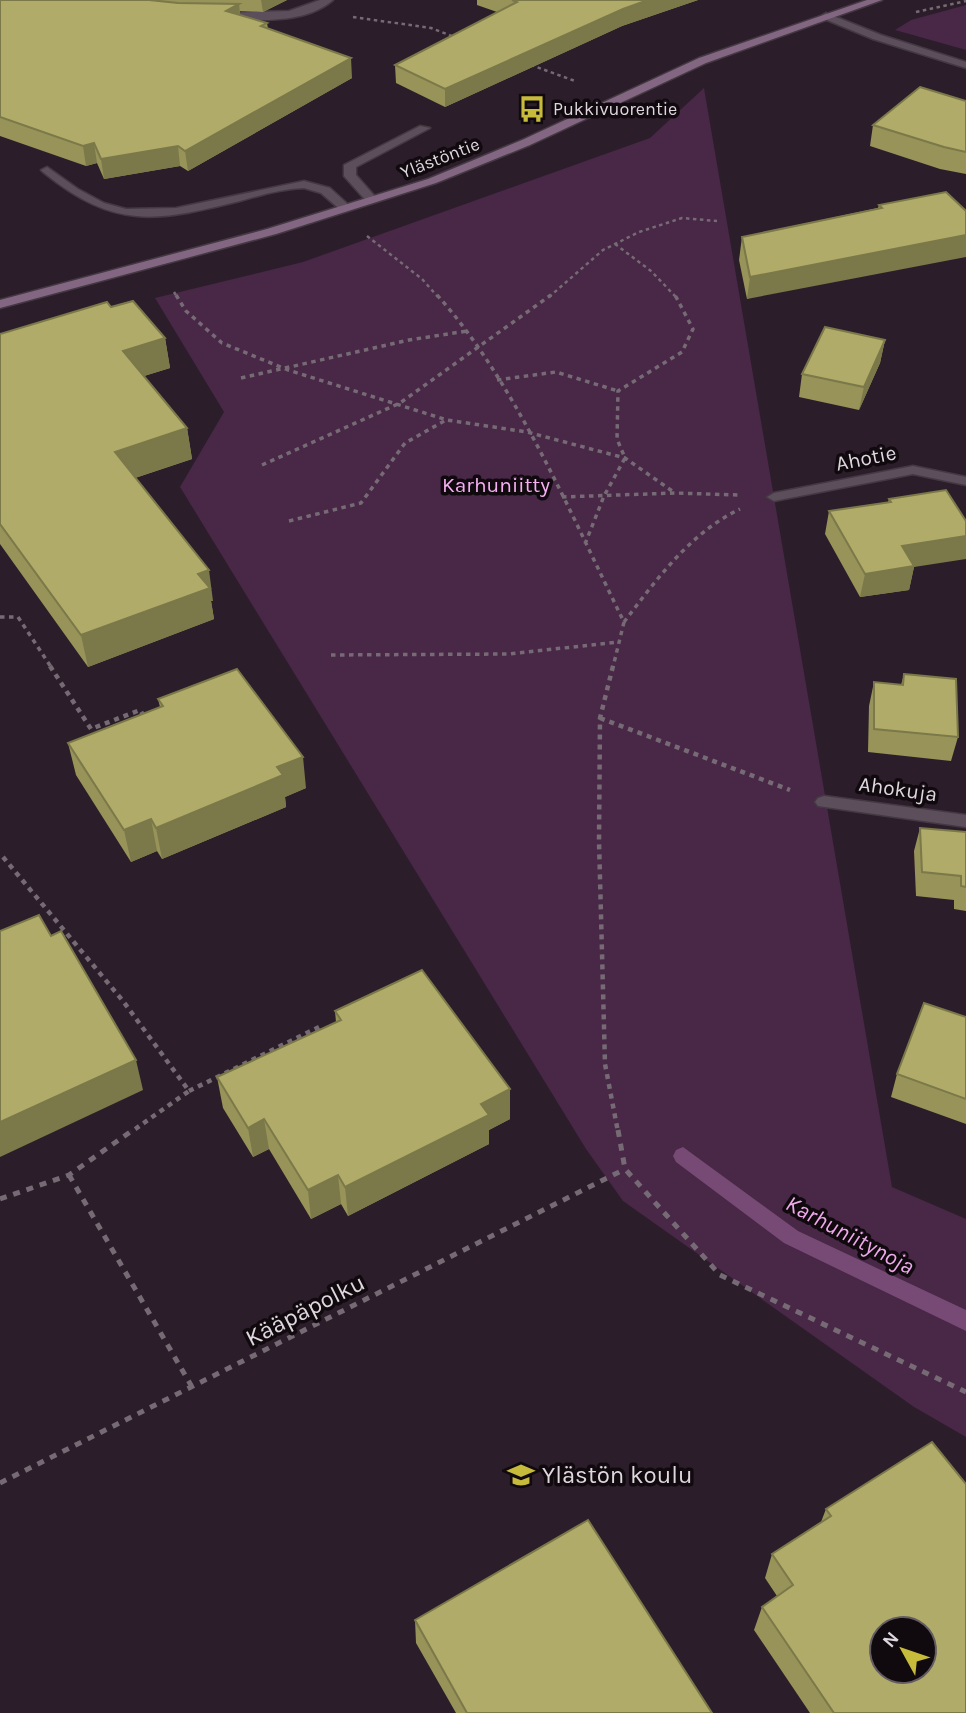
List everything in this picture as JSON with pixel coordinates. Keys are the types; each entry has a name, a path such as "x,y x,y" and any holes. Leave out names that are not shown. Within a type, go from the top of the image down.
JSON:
{"main road":[{"name":"Ylästöntie","path":"0,304 347,209 434,181 563,127 697,63 877,0"}],"street":[{"path":"209,16 290,16 310,11 328,0"},
{"path":"826,16 877,37 966,65"},
{"path":"373,201 350,176 350,166 424,128"},
{"path":"47,170 66,188 88,201 106,210 135,215 162,215 292,185 316,186 347,209"},
{"name":"Ahotie","path":"774,497 913,470 966,481"},
{"name":"Ahokuja","path":"824,802 966,821"}],"path":[{"path":"310,11 431,29 464,41"},
{"path":"522,62 585,85"},
{"path":"262,465 400,403 531,311 603,250 639,232 682,218 718,221"},
{"path":"366,236 422,279 467,331 527,432 624,622"},
{"path":"496,380 556,372 618,391 682,352 693,329 684,305 664,281 615,244"},
{"path":"170,286 186,311 222,342 288,370 400,403 447,420 527,432 625,458 675,493"},
{"path":"241,379 409,340 467,331"},
{"path":"618,391 617,439 625,458"},
{"path":"289,521 361,503 405,443 447,420"},
{"path":"585,544 604,496 625,458"},
{"path":"562,497 675,493 774,497"},
{"path":"774,497 735,510 703,533 669,566 624,622 600,718 599,841 605,1064 625,1169 720,1275 966,1392"},
{"path":"0,617 18,617 91,729 140,710 146,720"},
{"path":"331,655 508,654 619,642"},
{"path":"600,718 824,802"},
{"path":"3,857 122,1001 189,1091"},
{"path":"0,1199 69,1175 189,1091 319,1027"},
{"name":"Kääpäpolku","path":"0,1483 625,1169"},
{"path":"69,1175 192,1387"}],"green space":[{"path":"966,5 966,50 895,30 911,20"},
{"name":"Karhuniitty","path":"704,88 892,1187 966,1219 966,1437 914,1407 623,1201 586,1149 180,487 224,412 155,298 303,262 650,138"}],"building":[{"path":"0,0 149,0 239,4 226,11 267,23 261,26 351,58 185,151 178,146 101,159 94,143 83,146 0,117"},
{"path":"512,0 648,0 445,89 395,65 517,2"},
{"path":"920,87 966,101 966,152 873,125"},
{"path":"946,192 966,211 966,235 750,277 742,237"},
{"path":"133,301 165,338 123,351 187,428 115,452 209,570 198,574 210,588 81,635 0,524 0,334 107,302 111,307"},
{"path":"825,327 885,340 864,387 802,374"},
{"path":"946,490 966,521 966,536 902,546 914,566 865,574 829,511 891,502 889,499"},
{"path":"237,669 303,757 277,767 283,775 156,828 151,819 124,830 68,743 163,706 158,699"},
{"path":"904,674 956,679 958,737 874,729 874,682 903,685"},
{"path":"920,828 966,832 966,887 961,886 961,876 922,872"},
{"path":"39,915 51,936 61,931 136,1060 0,1122 0,931"},
{"path":"422,970 510,1089 481,1104 489,1115 345,1187 338,1175 308,1190 264,1119 248,1128 217,1077 341,1020 335,1011"},
{"path":"924,1003 966,1017 966,1099 897,1074"},
{"path":"932,1442 966,1484 966,1713 834,1713 762,1607 793,1585 772,1554 831,1516 826,1509"},
{"path":"588,1520 712,1713 467,1713 415,1620"}],"waterway":[{"name":"Karhuniitynoja","path":"683,1156 791,1237 966,1321"}],"place":[{"name":"Pukkivuorentie","path":"532,109"},
{"name":"Ylästön koulu","path":"521,1475"}]}
